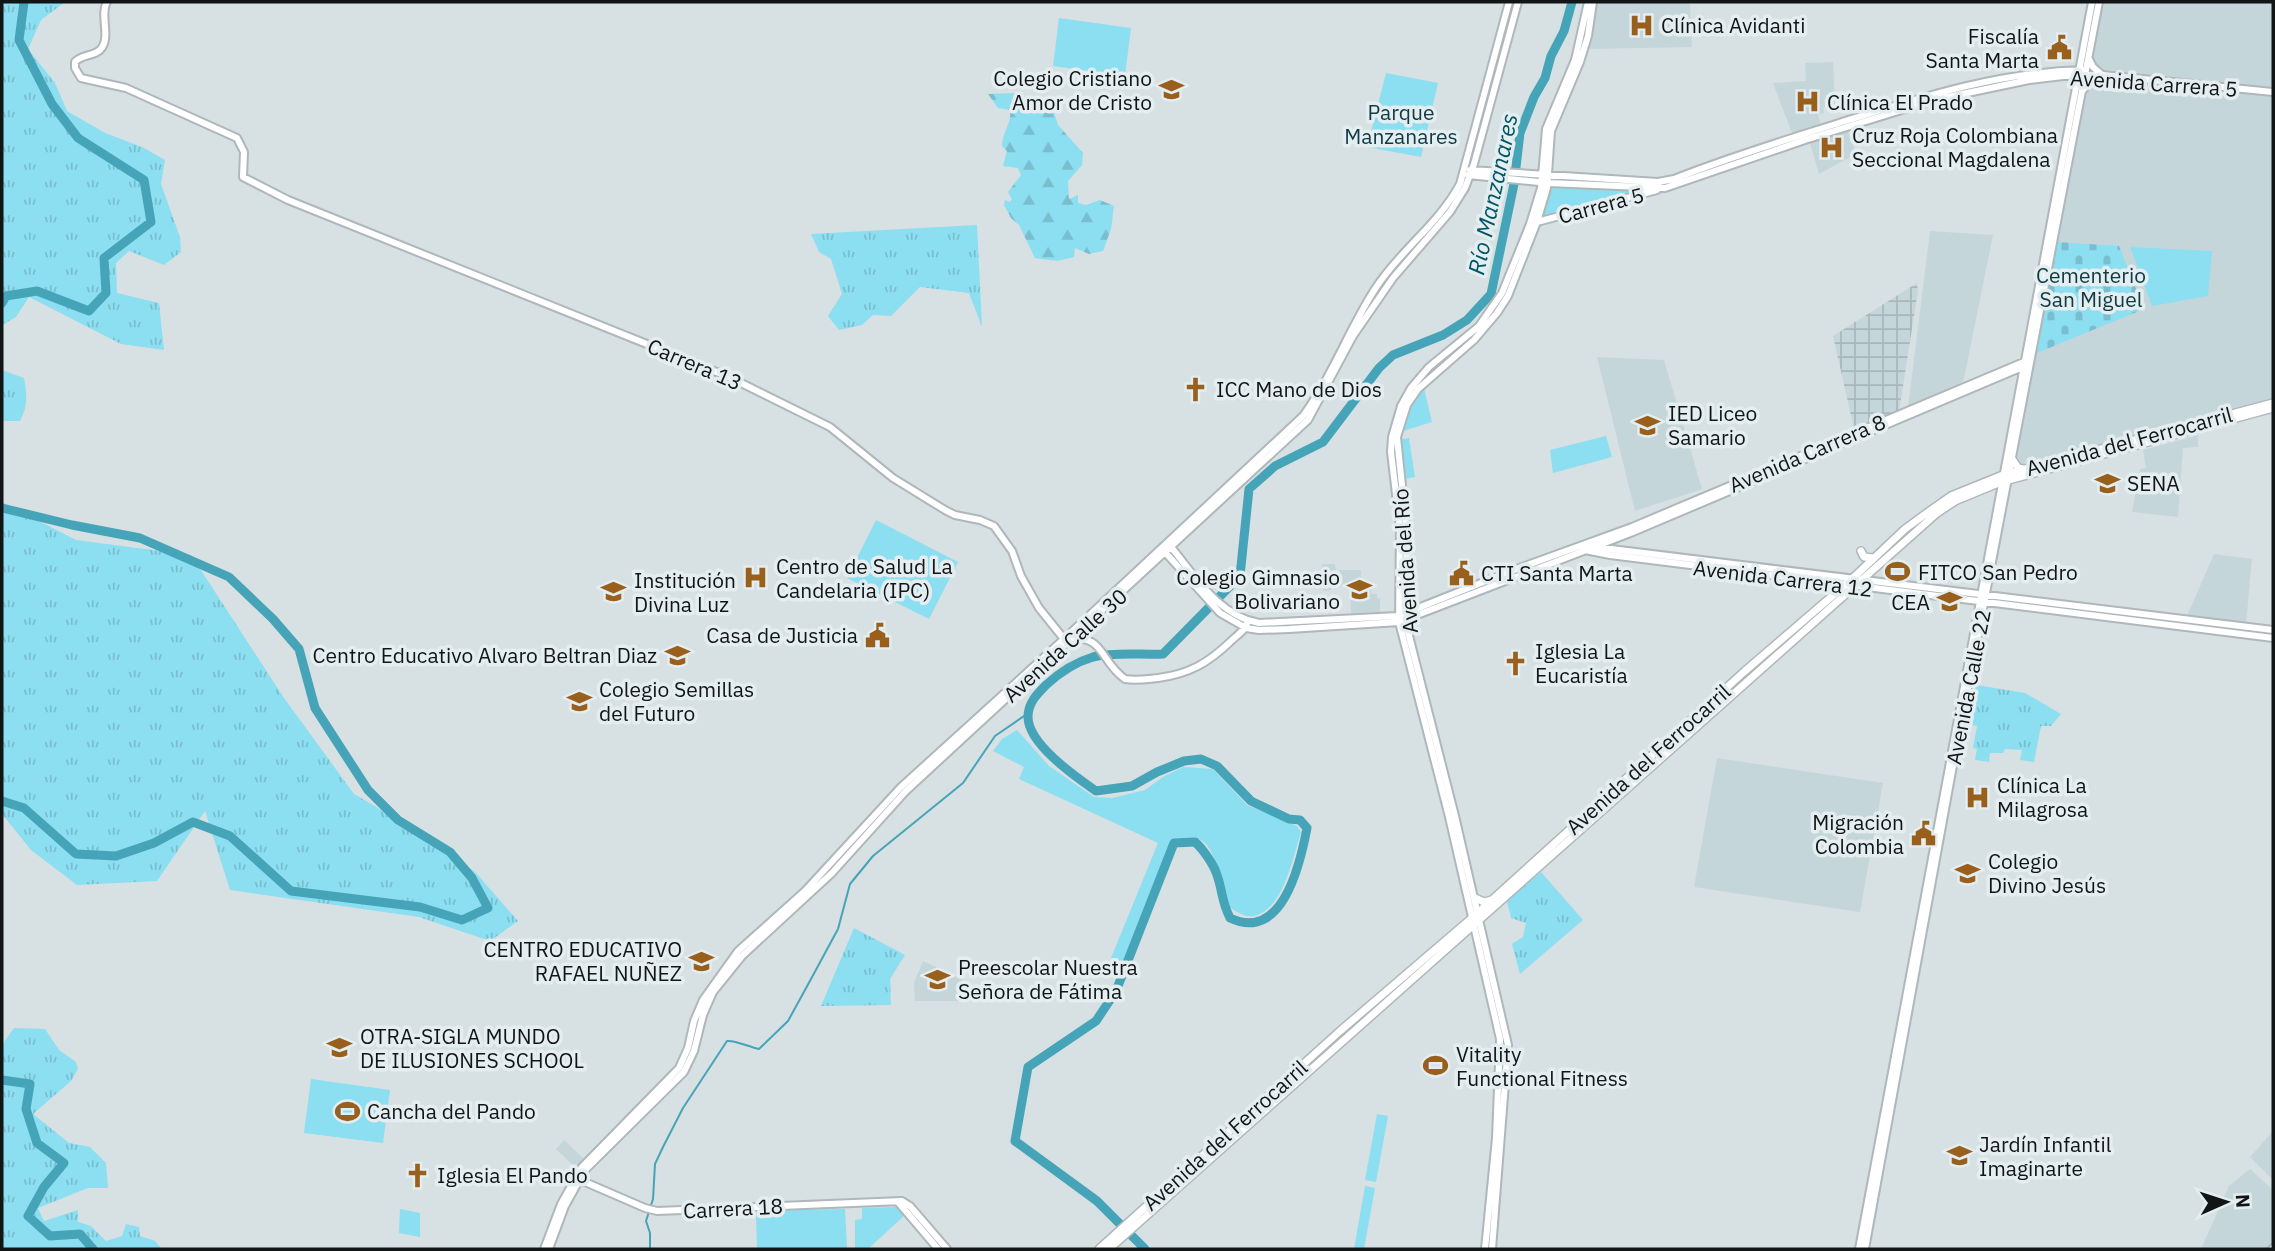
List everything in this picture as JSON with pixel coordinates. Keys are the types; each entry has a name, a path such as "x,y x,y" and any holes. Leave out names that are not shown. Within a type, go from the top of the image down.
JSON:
{"main road":[{"name":"Avenida del Ferrocarril","path":"1476,919 1492,900 1843,586 1861,581 1937,513 1955,501 2024,469 2273,403"},
{"name":"Avenida del Ferrocarril","path":"1099,1249 1145,1213 1340,1031 1476,919 1621,792 1853,583 1874,558 1905,529 1951,496 2005,478 2273,408"},
{"path":"2012,459 2018,468 2024,469"},
{"path":"1861,551 1864,556 1874,558"},
{"path":"1475,898 1484,902 1492,900"},
{"name":"Avenida del Ferrocarril","path":"1109,1249 1115,1239"}],"street":[{"name":"Carrera 13","path":"107,2 104,10 104,43 100,50 80,57 75,62 75,68 81,78 126,88 237,138 244,152 242,176 288,200 729,377 830,427 893,478 945,510 994,526 1012,551 1021,576 1039,608 1064,639"},
{"name":"Avenida Calle 30","path":"577,1179 582,1167 679,1068 703,1000 738,951 805,891 901,787 1308,420 1353,336 1393,278 1443,222 1465,188 1509,2"},
{"name":"Avenida Calle 30","path":"547,1249 561,1204 577,1179 684,1072 694,1051 703,1015 713,992 743,956 832,873 905,791 1075,637 1303,416 1376,286 1446,208 1475,159 1518,2"},
{"name":"Avenida del Río","path":"1485,1249 1496,1138 1500,1048 1476,919 1475,898 1402,618 1407,534 1397,450 1401,422 1408,405 1424,381 1474,340 1508,296 1537,222 1546,179 1551,131 1588,36 1590,2"},
{"name":"Avenida Calle 22","path":"2005,478 2012,459 2027,363 2085,55 2092,2"},
{"name":"Avenida Calle 22","path":"2085,55 2099,2"},
{"path":"2085,55 2093,68 2102,75 2078,91 2063,74 2085,55"},
{"name":"Avenida Carrera 5","path":"1546,179 1658,182 1674,179 1934,93 1998,77 2082,72 2273,92"},
{"name":"Avenida Carrera 5","path":"1468,172 1665,188 1934,100 2063,74"},
{"path":"1465,188 1483,174 1475,159"},
{"name":"Avenida del Río","path":"1492,1249 1508,1045 1402,618 1400,528 1391,452 1395,423 1408,394 1420,377 1469,335 1493,309 1502,293 1546,179"},
{"name":"Carrera 5","path":"1537,222 1665,188"},
{"name":"Avenida Calle 22","path":"1859,1249 2005,478 2020,383 2027,363"},
{"name":"Avenida Carrera 8","path":"1594,547 2006,376 2027,363"},
{"name":"Avenida Carrera 8","path":"1247,624 1259,630 1402,618 1583,549 2027,363"},
{"path":"2006,376 2014,376 2020,383"},
{"name":"Avenida Carrera 12","path":"1583,549 1594,547 2273,638"},
{"path":"1064,639 1086,638 1099,648 1111,666 1125,679 1178,675 1194,670 1212,659 1247,624 1222,610 1167,548"},
{"name":"Avenida Carrera 12","path":"1583,549 1610,555 1843,586"},
{"name":"Avenida Carrera 12","path":"1861,581 1982,599 2273,630"},
{"name":"Avenida Calle 22","path":"1865,1249 1982,599"},
{"name":"Carrera 18","path":"577,1179 657,1211 898,1202"},
{"path":"898,1202 902,1201 910,1206 947,1249"},
{"path":"898,1202 938,1249"}],"shaded area":[{"name":"Clínica Avidanti","path":"1595,2 1690,2 1692,47 1588,49"},
{"path":"2093,2 2273,2 2273,402 2003,475"},
{"name":"Clínica El Prado","path":"1833,62 1835,104 1823,107 1824,113 1818,115 1821,125 1793,136 1773,83 1806,81 1805,63"},
{"name":"Cruz Roja Colombiana Seccional Magdalena","path":"1847,128 1856,154 1819,174 1809,140"},
{"path":"1930,231 1993,235 1964,379 1960,384 1908,407"},
{"path":"1917,283 1918,291 1899,411 1854,429 1833,336"},
{"name":"IED Liceo Samario","path":"1597,357 1664,360 1702,489 1635,511"},
{"path":"2198,435 2198,447 2183,448 2178,517 2132,512 2140,469 2146,468 2143,450"},
{"path":"2214,554 2252,559 2246,624 2187,616"},
{"name":"Colegio Gimnasio Bolivariano","path":"1322,564 1335,564 1336,574 1340,574 1340,570 1361,570 1361,587 1371,587 1371,594 1377,594 1380,599 1380,612 1351,613 1350,586 1331,587 1331,590 1323,591"},
{"path":"1717,758 1883,783 1860,912 1694,887"},
{"name":"Preescolar Nuestra Señora de Fátima","path":"923,961 968,982 961,1001 915,1001 914,983"},
{"path":"2273,1131 2273,1180 2250,1157"},
{"path":"564,1140 586,1161 577,1169 556,1149"},
{"path":"2250,1169 2273,1190 2273,1239 2266,1249 2201,1249 2229,1186"}],"green space":[{"path":"2,2 65,2 41,20 28,49 55,83 67,111 105,133 142,147 165,160 161,184 180,237 181,252 164,265 129,251 116,263 117,293 159,303 164,350 121,344 29,297 16,317 2,325"},
{"path":"1059,18 1131,28 1125,76 1053,66"},
{"name":"Parque Manzanares","path":"1386,73 1438,83 1421,157 1367,147"},
{"path":"1015,93 1029,98 1033,114 1040,107 1046,113 1054,113 1058,125 1083,153 1082,165 1068,181 1069,199 1078,195 1078,203 1086,205 1100,200 1114,206 1111,229 1103,251 1089,254 1075,248 1074,257 1057,261 1035,258 1019,225 1011,218 1004,205 1005,200 1010,202 1012,199 1008,192 1021,175 1018,168 1003,166 1007,151 1002,146 1002,141 1010,120 1010,110 998,108 988,94"},
{"path":"1551,184 1646,190 1541,219"},
{"path":"977,225 982,327 969,293 920,287 891,316 873,315 862,325 839,330 828,316 842,294 831,259 819,252 811,234"},
{"name":"Cementerio San Miguel","path":"2057,242 2119,246 2144,309 2037,353"},
{"path":"2130,247 2212,251 2208,296 2152,306"},
{"path":"2,370 24,378 26,400 20,421 2,421"},
{"path":"1423,384 1432,422 1403,431 1411,403"},
{"path":"1606,436 1612,457 1553,473 1550,450"},
{"path":"1409,438 1415,477 1405,479 1402,439"},
{"path":"2,502 76,540 191,555 284,698 354,794 428,837 475,872 518,921 490,941 419,917 230,890 205,811 157,881 77,885 31,850 2,814"},
{"path":"876,520 958,562 929,619 847,578"},
{"path":"1976,685 2025,693 2061,714 2051,726 2041,726 2034,762 2020,760 2022,750 2005,749 2003,753 1990,753 1989,762 1975,760 1977,749 1973,748 1977,726 1969,724"},
{"path":"1017,730 1049,766 1094,797 1112,798 1145,790 1183,767 1213,769 1247,805 1297,826 1301,832 1280,893 1264,911 1254,916 1241,914 1229,907 1215,861 1207,845 1198,839 1173,840 1125,964 1111,958 1158,843 1019,779 1024,767 993,751 1002,739"},
{"path":"1541,872 1583,920 1520,974 1512,944 1523,937 1526,923 1511,918 1507,901"},
{"path":"854,928 905,955 890,979 891,1005 821,1006"},
{"path":"14,1028 45,1029 59,1050 76,1062 78,1069 71,1081 33,1114 69,1143 90,1147 106,1163 108,1188 88,1188 38,1208 44,1221 78,1210 78,1222 91,1226 106,1241 122,1236 126,1224 139,1227 140,1236 155,1241 162,1249 2,1249 2,1045"},
{"name":"Cancha del Pando","path":"311,1079 390,1090 383,1143 304,1133"},
{"path":"1377,1114 1388,1116 1376,1182 1365,1180"},
{"path":"1365,1186 1375,1188 1364,1249 1354,1249"},
{"path":"896,1207 907,1213 868,1249 855,1249 855,1220 862,1219 862,1208"},
{"path":"400,1209 420,1213 420,1237 399,1233"},
{"path":"845,1209 847,1249 757,1249 756,1211"}],"waterway":[{"path":"2,303 6,296 37,291 89,311 106,293 104,258 151,222 144,180 78,138 52,104 19,40 24,2"},
{"name":"Río Manzanares","path":"1145,1249 1097,1201 1015,1141 1028,1067 1096,1021 1116,991 1174,843 1195,842 1198,845 1216,871 1230,918 1248,923 1263,920 1285,896 1299,861 1307,828 1300,820 1289,819 1251,801 1217,766 1201,759 1184,761 1132,786 1096,791 1044,749 1030,727 1028,717 1031,703 1051,681 1068,668 1087,659 1110,655 1163,654 1240,576 1249,489 1275,466 1323,442 1379,368 1393,355 1443,335 1467,320 1491,294 1514,184 1520,133 1564,31 1572,2"},
{"path":"2,508 140,538 229,577 273,619 299,649 315,708 368,790 398,820 450,852 472,878 488,908 462,920 420,907 291,891 230,836 193,822 154,843 116,856 76,854 24,808 2,801"},
{"path":"650,1249 650,1233 646,1221 653,1199 655,1164 683,1108 727,1041 759,1049 788,1021 838,929 850,884 873,856 963,783 995,736 1027,714"},
{"path":"2,1080 30,1084 26,1109 37,1143 64,1163 44,1187 28,1216 50,1236 80,1234 93,1249"}],"place":[{"name":"Clínica Avidanti","path":"1641,25"},
{"name":"Fiscalía Santa Marta","path":"2059,48"},
{"name":"Colegio Cristiano Amor de Cristo","path":"1172,90"},
{"name":"Clínica El Prado","path":"1807,102"},
{"name":"Cruz Roja Colombiana Seccional Magdalena","path":"1832,147"},
{"name":"ICC Mano de Dios","path":"1196,389"},
{"name":"IED Liceo Samario","path":"1648,425"},
{"name":"SENA","path":"2107,483"},
{"name":"FITCO San Pedro","path":"1898,572"},
{"name":"CTI Santa Marta","path":"1461,573"},
{"name":"Centro de Salud La Candelaria (IPC)","path":"756,578"},
{"name":"Colegio Gimnasio Bolivariano","path":"1360,589"},
{"name":"Institución Divina Luz","path":"614,592"},
{"name":"CEA","path":"1950,602"},
{"name":"Casa de Justicia","path":"878,635"},
{"name":"Centro Educativo Alvaro Beltran Diaz","path":"677,655"},
{"name":"Iglesia La Eucaristía","path":"1515,663"},
{"name":"Colegio Semillas del Futuro","path":"579,701"},
{"name":"Clínica La Milagrosa","path":"1977,797"},
{"name":"Migración Colombia","path":"1924,834"},
{"name":"Colegio Divino Jesús","path":"1968,873"},
{"name":"CENTRO EDUCATIVO RAFAEL NUÑEZ","path":"702,961"},
{"name":"Preescolar Nuestra Señora de Fátima","path":"938,979"},
{"name":"OTRA-SIGLA MUNDO DE ILUSIONES SCHOOL","path":"340,1048"},
{"name":"Vitality Functional Fitness","path":"1436,1066"},
{"name":"Cancha del Pando","path":"347,1111"},
{"name":"Jardín Infantil Imaginarte","path":"1959,1156"},
{"name":"Iglesia El Pando","path":"417,1175"}]}
